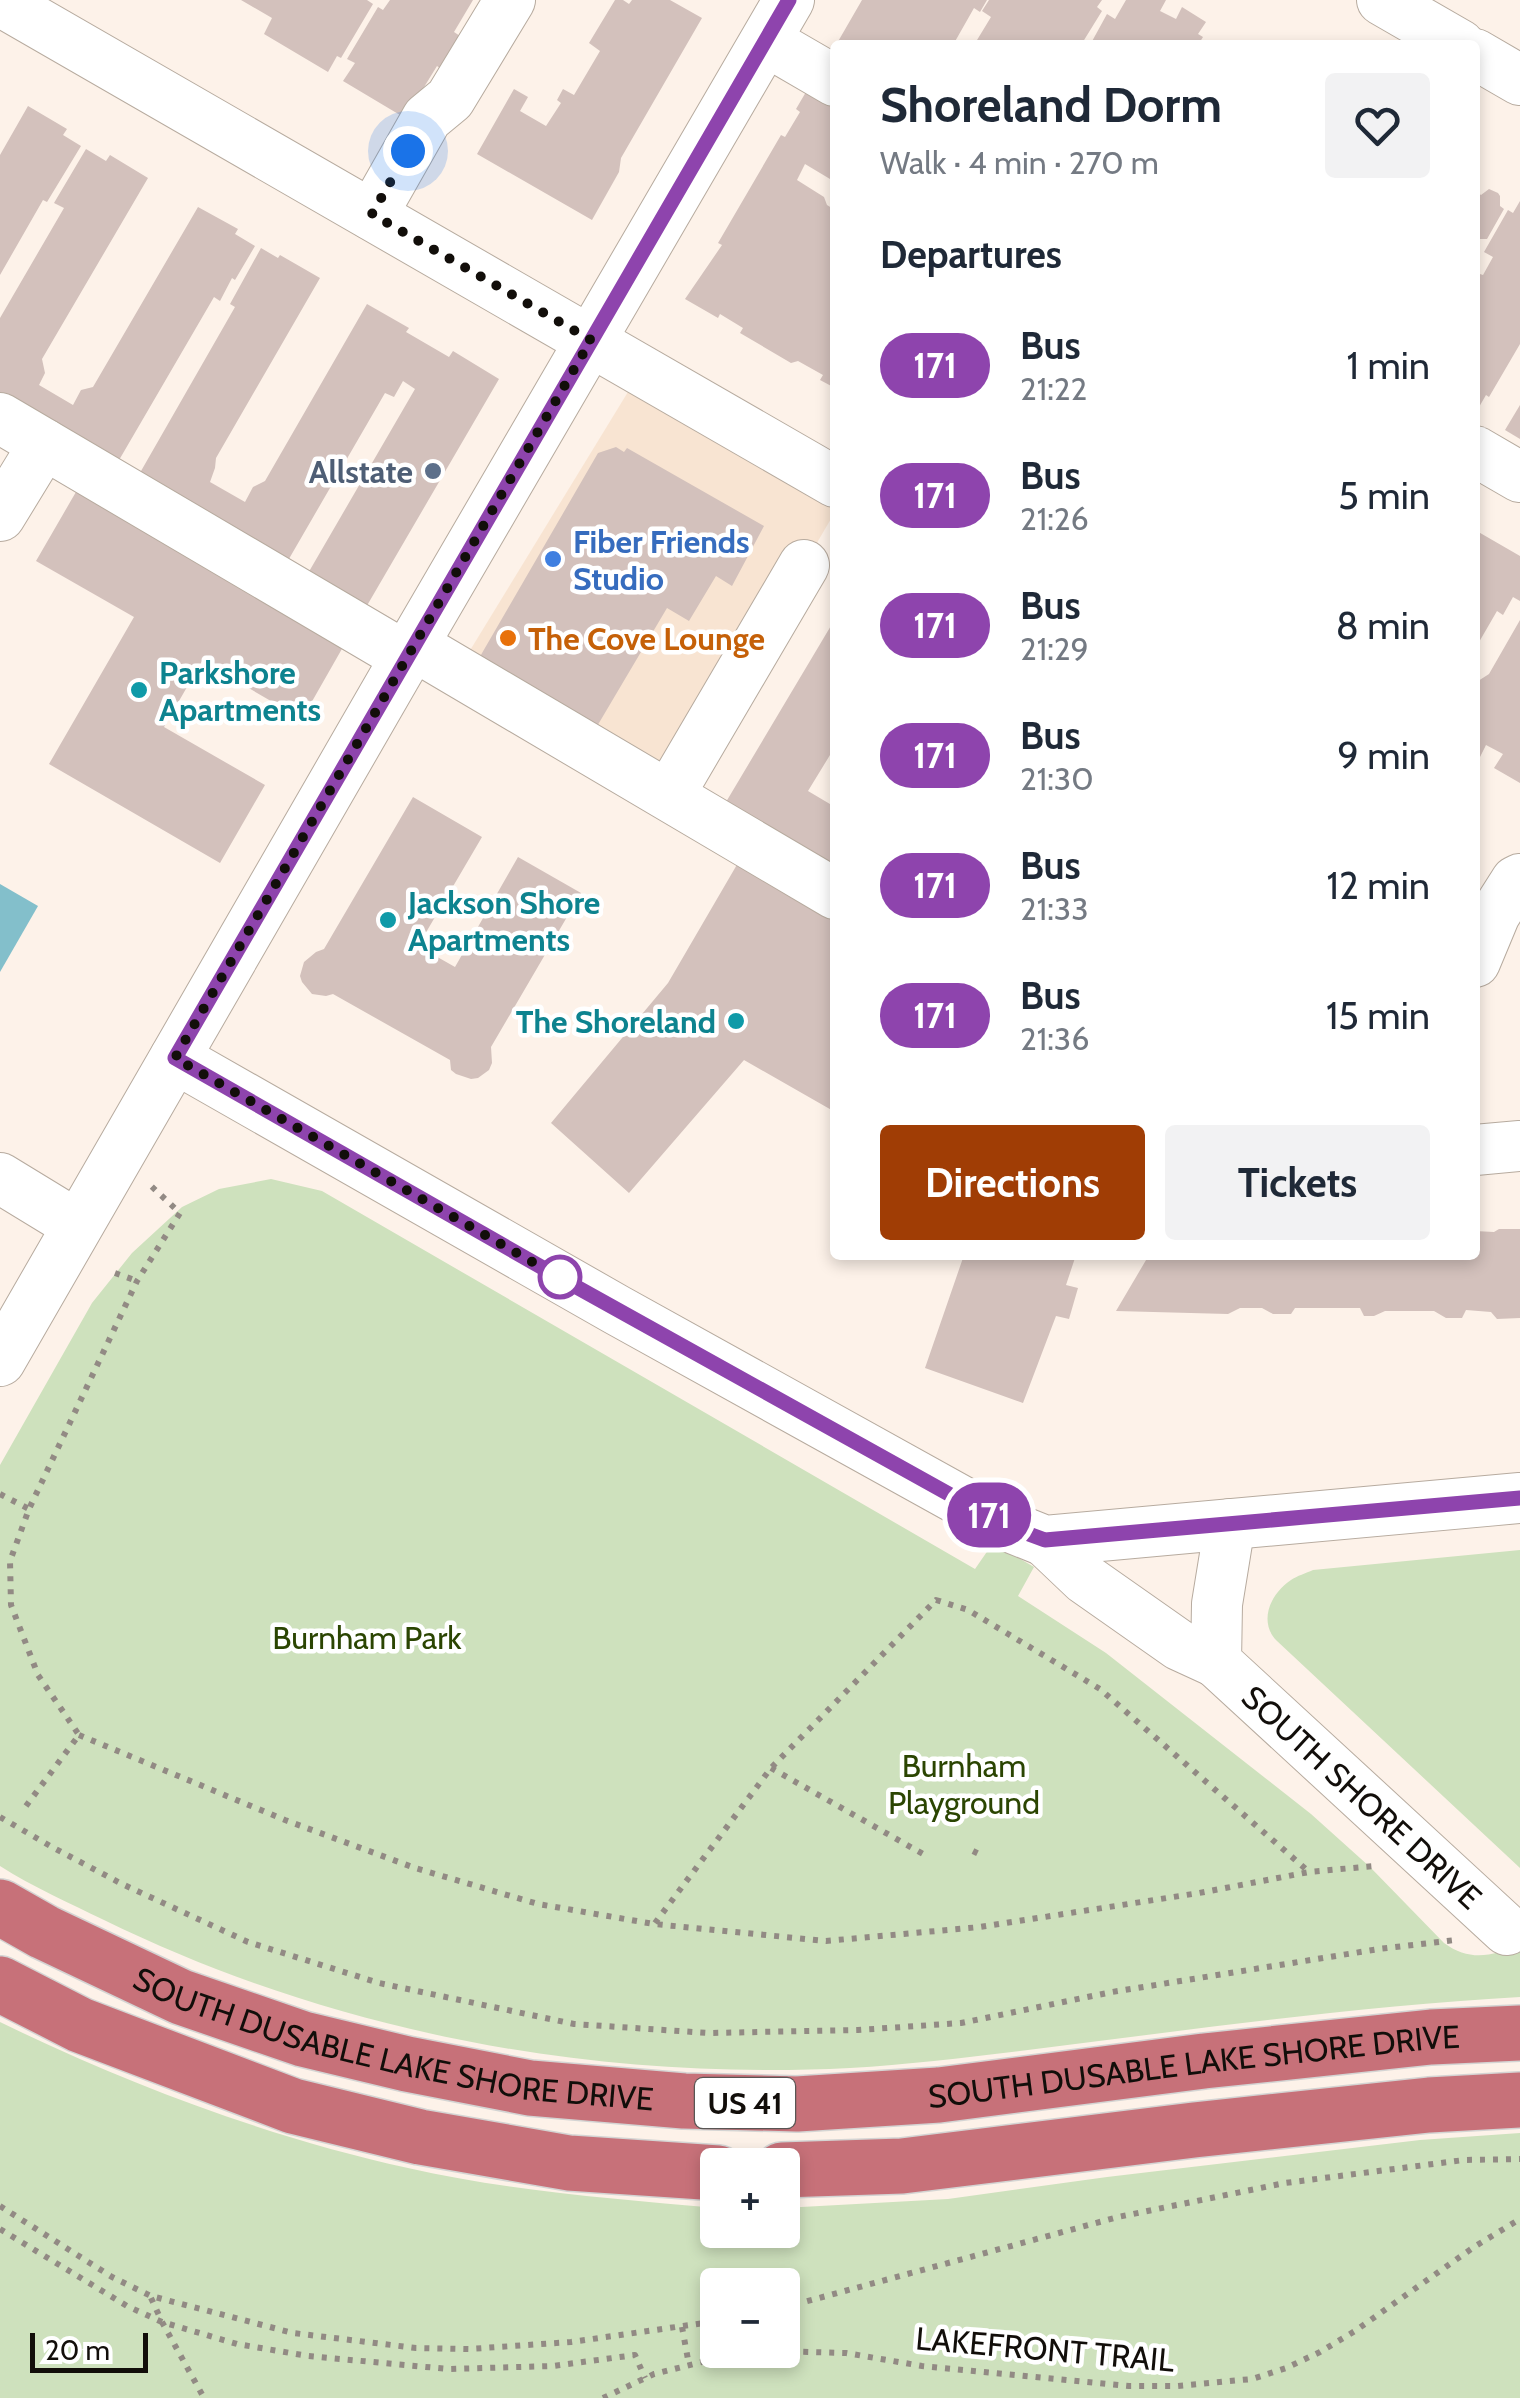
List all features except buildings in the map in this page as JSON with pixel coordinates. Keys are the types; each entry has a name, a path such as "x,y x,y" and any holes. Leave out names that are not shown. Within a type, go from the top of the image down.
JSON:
{"highway":[{"name":"SOUTH DUSABLE LAKE SHORE DRIVE","path":"0,1907 181,1997 303,2040 530,2088 684,2102 796,2104 939,2095 1394,2040 1520,2033"},
{"name":"US 41","path":"0,1984 80,2025 293,2106 420,2137 569,2163 700,2171"},
{"name":"SOUTH DUSABLE LAKE SHORE DRIVE","path":"800,2169 902,2166 1429,2105 1520,2100"}],"street":[{"path":"372,214 426,118 450,100 510,0"},
{"path":"1382,0 1451,40"},
{"path":"0,1 830,479"},
{"path":"0,1361 778,20 830,76"},
{"path":"1480,57 1520,80"},
{"path":"0,418 669,795 830,891"},
{"path":"0,516 44,444"},
{"path":"1480,454 1520,477"},
{"path":"669,795 804,565"},
{"path":"1480,950 1495,914 1520,879"},
{"name":"SOUTH SHORE DRIVE","path":"175,1058 965,1503 1045,1540 1084,1579 1179,1646 1216,1662 1507,1930"},
{"path":"1480,1150 1520,1146"},
{"path":"0,1178 77,1225"},
{"name":"SOUTH SHORE DRIVE","path":"1045,1540 1520,1498"},
{"name":"SOUTH SHORE DRIVE","path":"1216,1662 1218,1604 1230,1524"}],"path":[{"path":"180,1213 138,1281 30,1509 10,1561 11,1605 38,1675 78,1735 285,1820 415,1868 538,1904 654,1924 826,1941 980,1926 1309,1872 1432,1861"},
{"path":"115,1272 138,1281"},
{"path":"0,1494 30,1509"},
{"path":"654,1924 771,1768 936,1600 968,1610 1100,1689 1309,1872"},
{"path":"26,1806 78,1735"},
{"path":"771,1768 923,1854"},
{"path":"0,1817 122,1884 248,1942 379,1983 574,2024 709,2033 961,2023 1112,1992 1379,1949 1444,1943 1507,1930"},
{"name":"LAKEFRONT TRAIL","path":"800,2303 1118,2217 1266,2187 1448,2162 1520,2158"},
{"path":"0,2206 112,2277 151,2296 294,2333 416,2348 469,2349 572,2342 700,2324"},
{"name":"LAKEFRONT TRAIL","path":"602,2398 645,2378 718,2358 776,2351 846,2354 922,2366 1129,2386 1252,2379 1320,2352 1520,2219"},
{"path":"0,2229 127,2306 162,2322 237,2344 308,2356 448,2368 552,2366 635,2355 645,2378"},
{"path":"151,2296 204,2398"},
{"path":"682,2327 689,2366"}],"shaded area":[{"path":"642,369 830,479 830,521 669,795 458,670"}],"green space":[{"name":"Burnham Park","path":"271,1179 322,1191 975,1569 993,1543 1034,1567 1018,1596 1106,1653 1311,1814 1370,1867 1444,1943 1472,1955 1520,1945 1520,1997 1305,2016 880,2066 754,2070 658,2066 562,2057 468,2041 374,2020 282,1993 104,1920 0,1866 0,1465 92,1303 132,1253 182,1207 219,1189"},
{"path":"1520,1550 1520,1868 1277,1641 1268,1617 1277,1593 1293,1579 1313,1570"},
{"path":"0,2022 149,2088 251,2125 356,2155 484,2183 700,2206 700,2248 800,2248 800,2207 948,2199 1420,2140 1520,2133 1520,2398 0,2398"}],"water":[{"path":"0,884 38,906 0,972"}],"bus line":[{"name":"171","path":"789,0 175,1058 965,1503 1045,1540 1520,1498"}],"place":[{"name":"Allstate","path":"433,471"},
{"name":"Fiber Friends Studio","path":"553,559"},
{"name":"The Cove Lounge","path":"508,638"},
{"name":"Parkshore Apartments","path":"139,690"},
{"name":"Jackson Shore Apartments","path":"388,920"},
{"name":"The Shoreland","path":"736,1021"}],"route":[{"path":"408,151 372,214 591,340 175,1058 564,1280 560,1277"}],"park label":[{"name":"Burnham Playground","path":"964,1784"}]}
